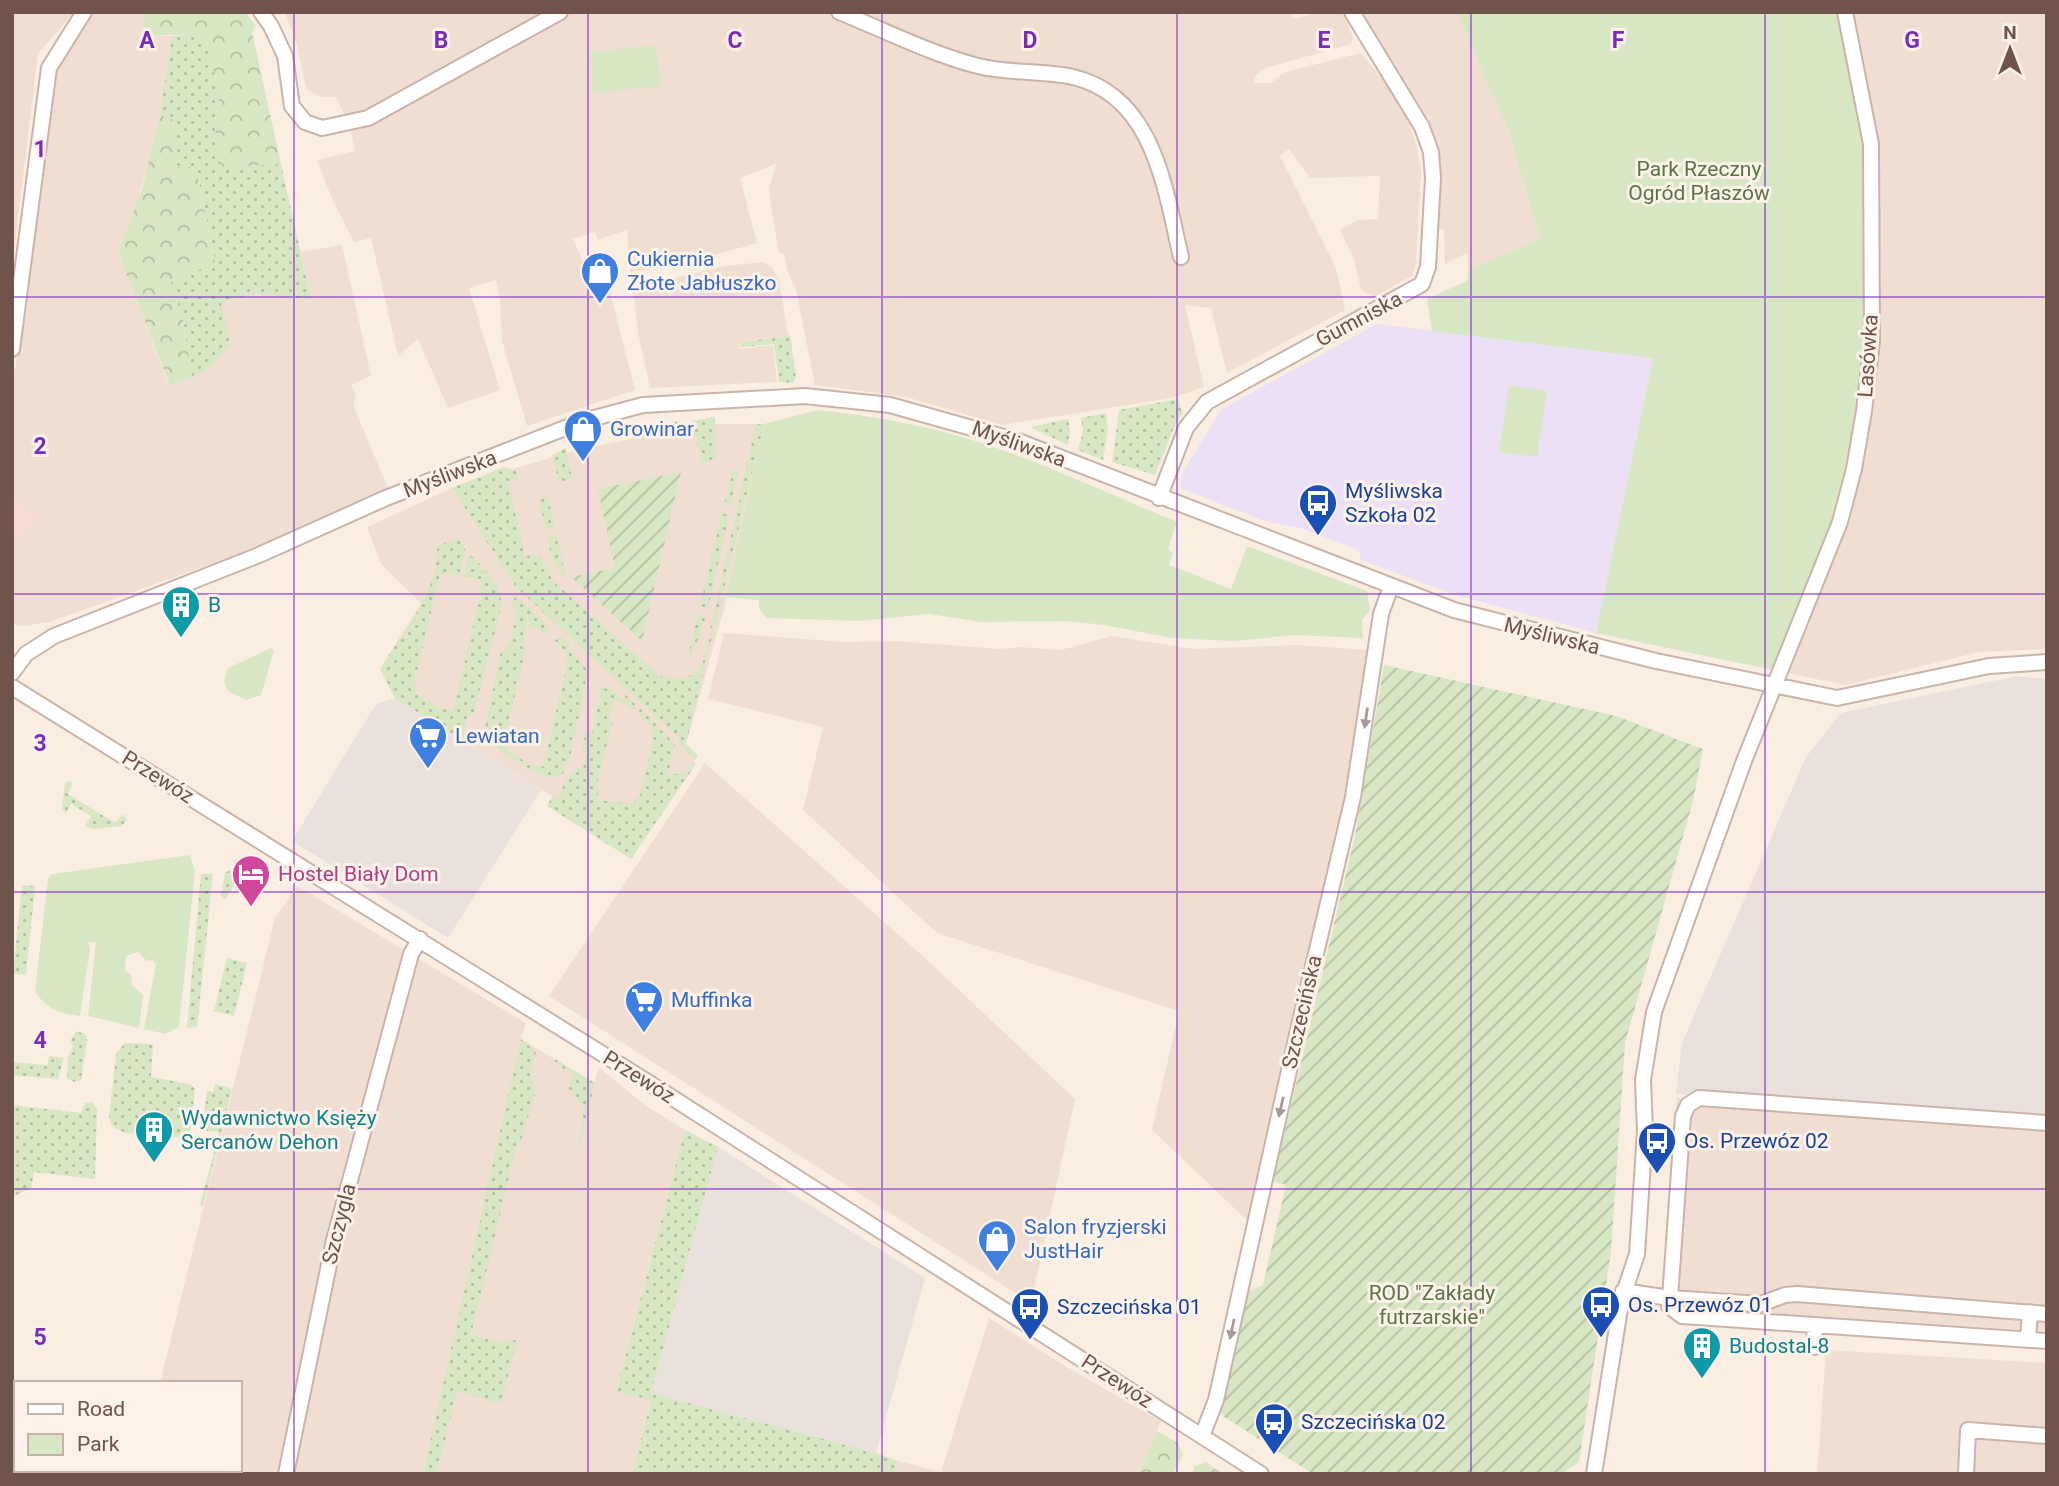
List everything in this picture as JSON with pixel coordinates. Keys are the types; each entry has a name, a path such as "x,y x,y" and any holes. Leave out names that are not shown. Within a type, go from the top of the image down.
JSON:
{"street":[{"path":"12,349 49,68 84,12"},
{"path":"261,12 285,56 292,106 305,122 323,128 368,118 560,12"},
{"path":"839,12 978,66 1073,77 1107,93 1134,118 1155,151 1181,257"},
{"name":"Gumniska","path":"1159,498 1186,428 1207,402 1422,284 1428,267 1433,178 1431,152 1422,127 1352,12"},
{"name":"Lasówka","path":"1594,1474 1623,1291 1637,1254 1645,1131 1643,1080 1654,1012 1773,685 1840,522 1854,469 1864,411 1872,341 1871,144 1845,12"},
{"name":"Myśliwska","path":"12,673 26,654 54,636 259,555 443,475 583,421 643,405 805,396 890,405 1018,442 1391,586 1492,621 1773,685 1848,698 1989,666 2047,662"},
{"name":"Szczecińska","path":"1202,1436 1219,1388 1298,1030 1353,797 1381,614 1391,586"},
{"name":"Przewóz","path":"12,687 420,939 1261,1474"},
{"name":"Szczygla","path":"286,1474 342,1208 411,954 420,939"},
{"path":"2047,1123 1699,1098 1688,1105 1683,1116 1669,1307 1682,1316 2047,1341"},
{"path":"1623,1291 1670,1298 1760,1304 1785,1295 1797,1294 2047,1314"},
{"path":"2028,1340 2030,1312"},
{"path":"1814,1347 1815,1325"},
{"path":"1966,1474 1968,1430 2047,1436"}],"shaded area":[{"path":"12,12 74,12 38,54 12,267"},
{"path":"93,12 143,12 145,35 172,36 168,78 151,154 136,206 118,252 169,386 206,371 221,303 253,294 311,299 301,252 342,245 371,376 351,385 356,397 353,405 388,488 260,546 50,622 23,626 12,624 12,538 37,517 12,500 12,383 26,316 55,71"},
{"path":"285,12 1291,12 1293,19 1321,12 1343,12 1353,38 1351,44 1266,68 1257,74 1253,83 1271,83 1285,72 1361,53 1394,93 1410,125 1417,149 1421,170 1416,264 1412,276 1374,297 1361,290 1354,259 1340,230 1358,220 1378,219 1380,176 1310,178 1289,149 1280,156 1336,268 1345,310 1227,373 1211,308 1185,305 1204,387 1172,398 1002,425 906,397 815,385 796,290 787,270 784,253 779,253 769,188 776,164 740,178 757,243 672,267 630,272 627,230 598,240 595,232 573,239 586,268 603,264 635,390 527,426 502,341 500,299 496,280 469,288 500,390 448,408 418,339 398,356 371,238 354,242 333,201 317,160 355,151 350,127 336,97 319,97 306,88 297,45"},
{"path":"1361,12 1457,12 1509,132 1540,239 1468,270 1467,253 1445,264 1444,229 1439,229 1441,165 1435,137 1429,120"},
{"path":"1852,12 2047,12 2047,649 1979,652 1846,685 1787,673 1789,659 1846,526 1861,471 1871,412 1878,341 1877,144"},
{"path":"763,262 772,267 779,280 788,335 738,343 740,349 773,345 777,382 650,388 638,332 633,290 636,287 725,266"},
{"path":"1377,324 1653,358 1596,633 1456,595 1361,560 1359,550 1300,528 1264,521 1180,488 1184,470 1222,409"},
{"path":"697,424 764,424 724,609 686,744 698,756 681,781 619,838 395,698 380,669 421,603 381,564 367,527 452,488 503,566 456,486 566,453"},
{"path":"12,500 38,517 12,538"},
{"path":"724,633 1000,649 1020,647 1061,650 1112,636 1193,649 1298,645 1367,650 1345,795 1248,1221 1152,1130 1179,1011 937,933 803,810 823,727 708,699"},
{"path":"2017,676 2047,679 2047,1121 1676,1094 1682,1043 1806,757 1841,713"},
{"path":"395,698 541,790 448,938 292,841 373,709 379,703"},
{"path":"705,763 926,959 1075,1099 1031,1303 549,996"},
{"path":"297,886 526,1023 521,1039 594,1083 599,1068 648,1107 685,1130 616,1391 651,1399 632,1474 137,1474 242,1472 242,1381 160,1381 275,918"},
{"path":"1677,1098 2047,1125 2047,1331 1663,1306"},
{"path":"718,1147 925,1278 876,1453 651,1393"},
{"path":"989,1318 1065,1366 1161,1421 1139,1474 895,1474 898,1461 941,1472"},
{"path":"1826,1350 2047,1363 2047,1474 1817,1474"}],"green space":[{"path":"143,12 245,12 256,26 252,32 281,164 218,167 215,138 219,93 204,35 145,35"},
{"name":"Park Rzeczny Ogród Płaszów","path":"1457,12 1844,12 1869,145 1870,341 1846,487 1778,671 1596,633 1653,358 1432,331 1427,299 1467,281 1468,270 1540,239 1509,132"},
{"path":"204,34 219,93 215,138 219,167 281,164 311,299 253,294 221,303 231,345 206,371 192,377 183,320 171,282 215,262 196,167 177,167 173,120 160,115 172,36"},
{"path":"656,45 661,86 594,93 590,52"},
{"path":"160,115 173,120 177,167 196,167 215,263 171,282 183,320 192,377 170,386 118,252 142,189"},
{"path":"790,335 796,377 793,383 779,382 774,344 741,347 739,343"},
{"path":"1509,385 1547,391 1537,457 1499,452"},
{"path":"1178,399 1183,413 1175,425 1155,475 1112,462 1119,410"},
{"path":"817,410 909,424 955,435 1044,466 1177,522 1168,549 1173,553 1169,565 1231,589 1247,546 1367,591 1370,610 1362,620 1363,638 1297,635 1234,641 1172,638 1067,621 982,622 929,614 860,621 767,618 759,609 759,600 726,597 764,424"},
{"path":"1106,413 1108,430 1103,460 1078,450 1083,432 1081,418"},
{"path":"715,417 716,460 702,463 692,421"},
{"path":"1068,419 1068,445 1030,427"},
{"path":"680,421 682,429 635,439 631,427"},
{"path":"756,424 764,424 686,744 698,756 695,760 678,744 679,738 516,587 452,488 504,467 516,471 519,479 508,482 525,556 540,554 554,582 660,676 684,679 696,673 703,662"},
{"path":"566,448 572,479 559,482 552,455"},
{"path":"733,469 738,470 731,506 724,505"},
{"path":"681,472 642,641 571,577 615,568 598,489"},
{"path":"548,497 555,528 546,530 539,499"},
{"path":"722,513 729,515 708,608 700,606"},
{"path":"557,535 566,579 552,559 547,538"},
{"path":"459,538 465,549 460,575 440,574 414,685 417,686 415,693 440,708 453,711 482,588 479,587 480,580 464,576 469,553 497,583 502,604 473,716 467,716 463,735 468,737 467,743 395,698 380,669 426,595 436,562 437,546"},
{"path":"515,595 548,626 548,635 530,626 528,620 522,647 526,648 504,741 507,742 506,749 530,765 543,767 568,661 565,660 567,653 554,641 562,636 571,644 567,649 588,670 569,762 565,763 564,773 555,778 538,773 516,761 495,746 484,733 501,651 508,650 517,611 512,609"},
{"path":"698,614 706,616 692,656 687,661"},
{"path":"271,648 274,650 261,695 246,700 228,691 224,681 228,668"},
{"name":"ROD \"Zakłady futrzarskie\"","path":"1384,665 1616,716 1703,749 1693,801 1625,1043 1611,1251 1579,1462 1561,1474 1313,1474 1220,1414 1249,1291 1263,1285 1286,1185 1273,1181 1355,836"},
{"path":"611,689 622,700 626,695 635,704 634,711 624,703 613,701 608,721 612,723 596,789 599,790 597,800 634,804 636,796 640,796 654,736 651,735 652,727 638,715 640,708 675,744 668,775 686,773 693,762 696,764 631,859 547,806 553,795 560,799 563,785 577,768 583,769 587,752 581,750 586,732 592,733 601,692 597,690"},
{"path":"65,783 73,783 68,794 115,823 123,814 127,820 122,826 93,829 85,826 91,816 71,804 66,814 62,808"},
{"path":"190,855 195,871 179,1027 165,1034 144,1029 156,964 153,960 147,961 138,952 126,956 125,970 131,975 132,985 143,995 139,1028 88,1016 96,942 88,942 90,948 80,1016 60,1012 44,1002 35,991 48,879 52,874"},
{"path":"230,870 236,877 224,900 221,896 225,873"},
{"path":"201,874 213,874 197,1027 187,1028"},
{"path":"22,885 35,886 26,975 13,974"},
{"path":"227,958 247,963 234,1016 214,1011"},
{"path":"76,1031 85,1034 87,1040 81,1080 75,1082 67,1079 68,1057 73,1046 70,1041"},
{"path":"521,1039 536,1052 530,1075 536,1091 521,1141 517,1144 471,1335 504,1343 505,1338 517,1341 501,1404 457,1391 437,1474 423,1474"},
{"path":"125,1043 153,1044 151,1077 190,1084 195,1089 190,1134 186,1138 125,1133 112,1126 109,1117 116,1054"},
{"path":"49,1056 64,1058 58,1079 12,1075 12,1062 47,1065"},
{"path":"555,1059 595,1083 577,1153 584,1108 568,1088 574,1075 554,1063"},
{"path":"215,1084 232,1089 203,1206 200,1205 219,1132 207,1131 203,1123 207,1091 213,1092"},
{"path":"92,1102 97,1109 95,1179 34,1172 31,1188 12,1197 12,1105 81,1113 85,1103"},
{"path":"685,1130 718,1147 651,1393 876,1453 898,1461 895,1474 632,1474 651,1400 616,1392"},
{"path":"1157,1431 1178,1443 1183,1455 1173,1474 1139,1474"},
{"path":"1206,1462 1223,1474 1192,1474 1195,1466"}],"place":[{"name":"Cukiernia Złote Jabłuszko","path":"600,305"},
{"name":"Growinar","path":"583,463"},
{"name":"Myśliwska Szkoła 02","path":"1318,537"},
{"name":"B","path":"181,639"},
{"name":"Lewiatan","path":"428,770"},
{"name":"Hostel Biały Dom","path":"251,908"},
{"name":"Muffinka","path":"644,1034"},
{"name":"Wydawnictwo Księży Sercanów Dehon","path":"154,1164"},
{"name":"Os. Przewóz 02","path":"1657,1175"},
{"name":"Salon fryzjerski JustHair","path":"997,1273"},
{"name":"Os. Przewóz 01","path":"1601,1339"},
{"name":"Szczecińska 01","path":"1030,1341"},
{"name":"Budostal-8","path":"1702,1380"},
{"name":"Szczecińska 02","path":"1274,1456"}]}
